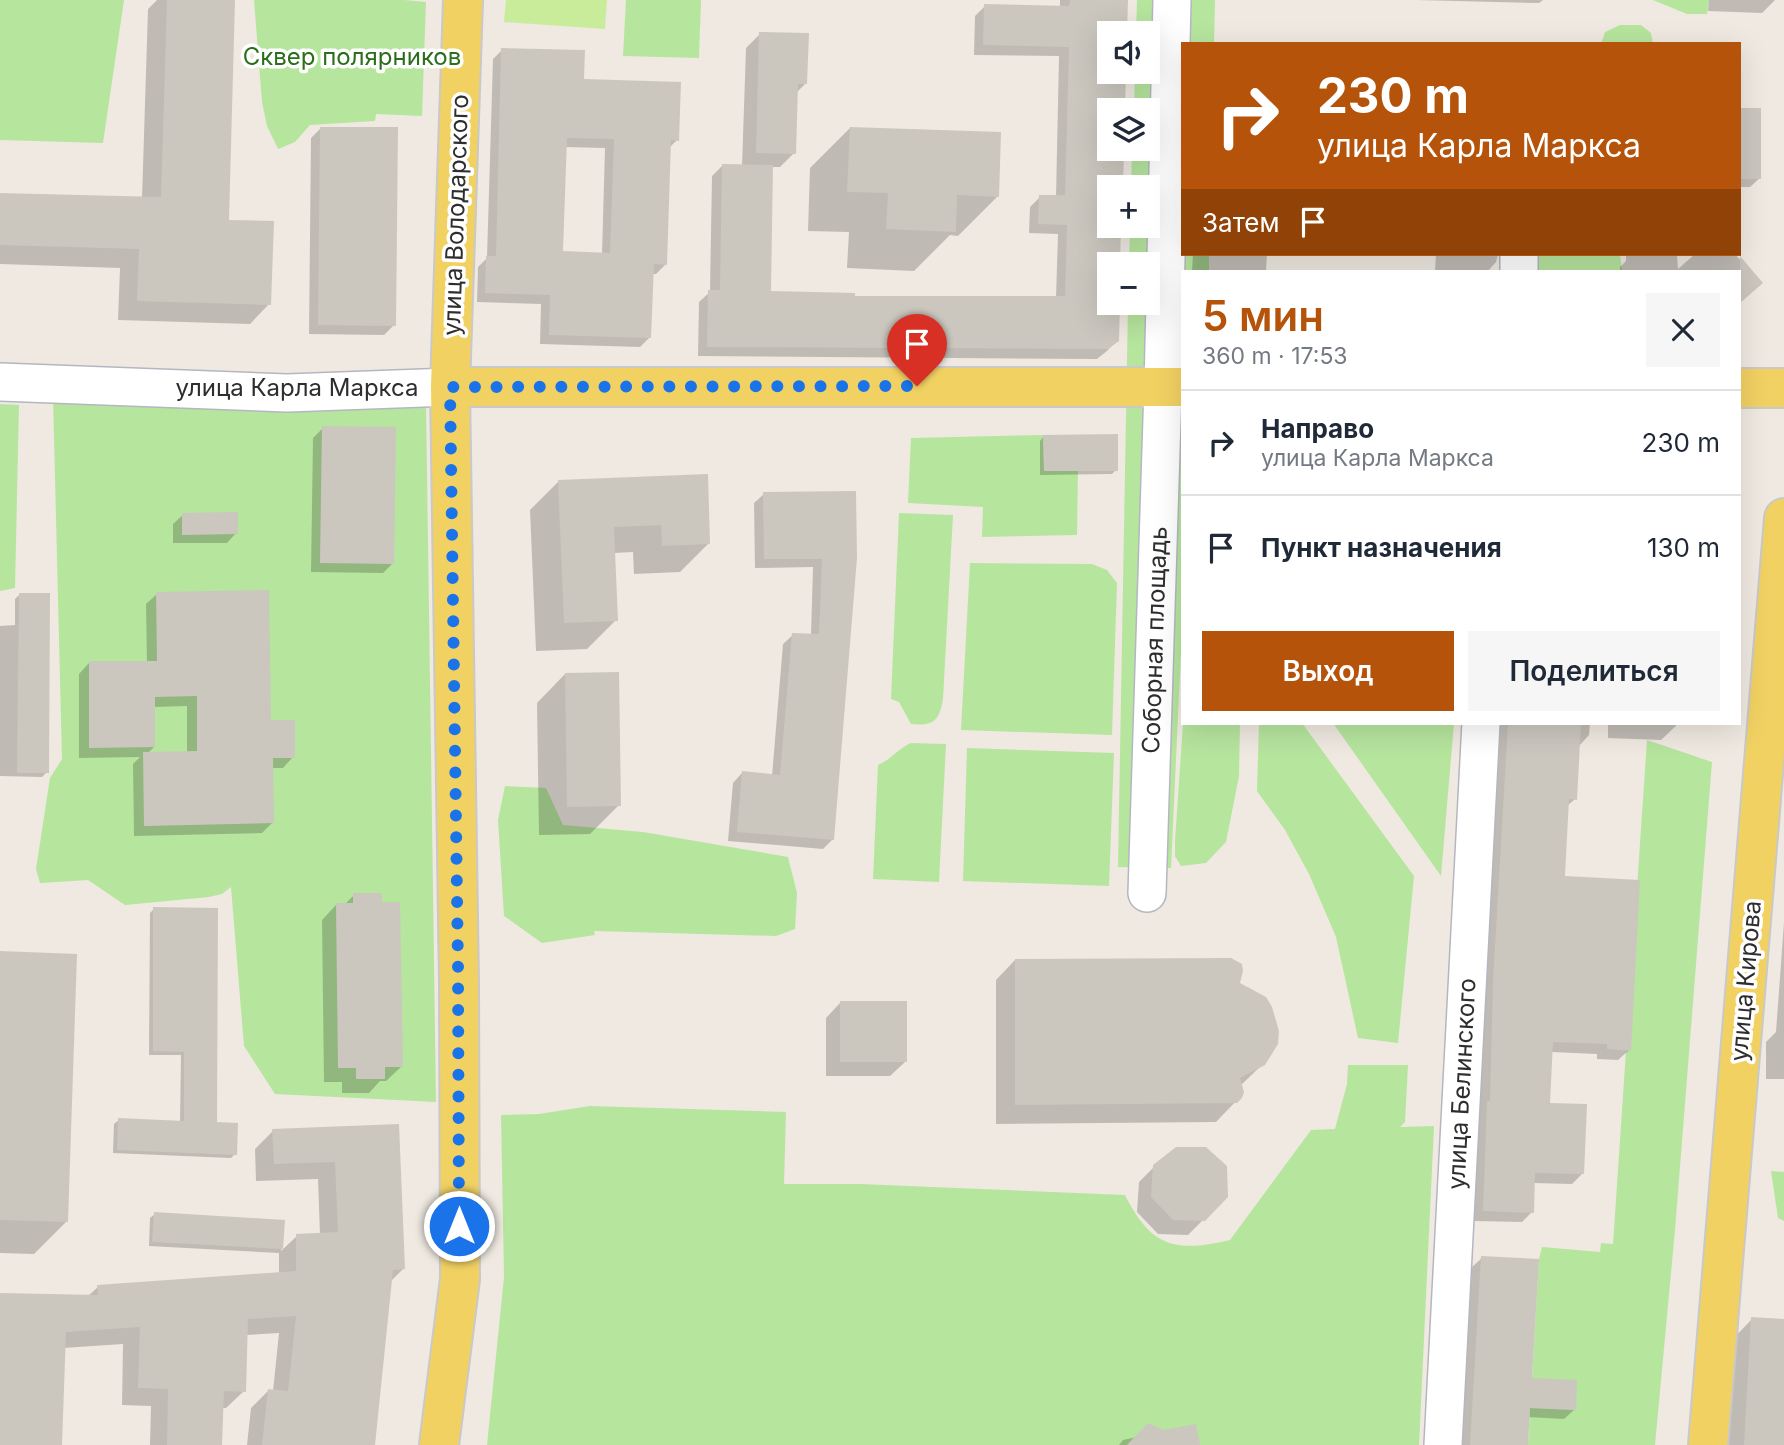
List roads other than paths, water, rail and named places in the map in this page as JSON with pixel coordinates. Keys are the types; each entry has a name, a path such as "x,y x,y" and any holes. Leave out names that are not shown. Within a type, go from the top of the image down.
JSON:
{"main road":[{"name":"улица Володарского","path":"439,1445 460,1279 459,984 450,387 463,0"},
{"name":"улица Карла Маркса","path":"450,387 1173,387"},
{"path":"1741,388 1784,388"},
{"name":"улица Кирова","path":"1708,1445 1784,517"}],"street":[{"name":"Соборная площадь","path":"1147,893 1173,387 1172,0"},
{"name":"улица Карла Маркса","path":"0,382 288,393 450,387"},
{"name":"улица Белинского","path":"1443,1445 1481,725"}],"park label":[{"name":"Сквер полярников","path":"352,57"}]}
